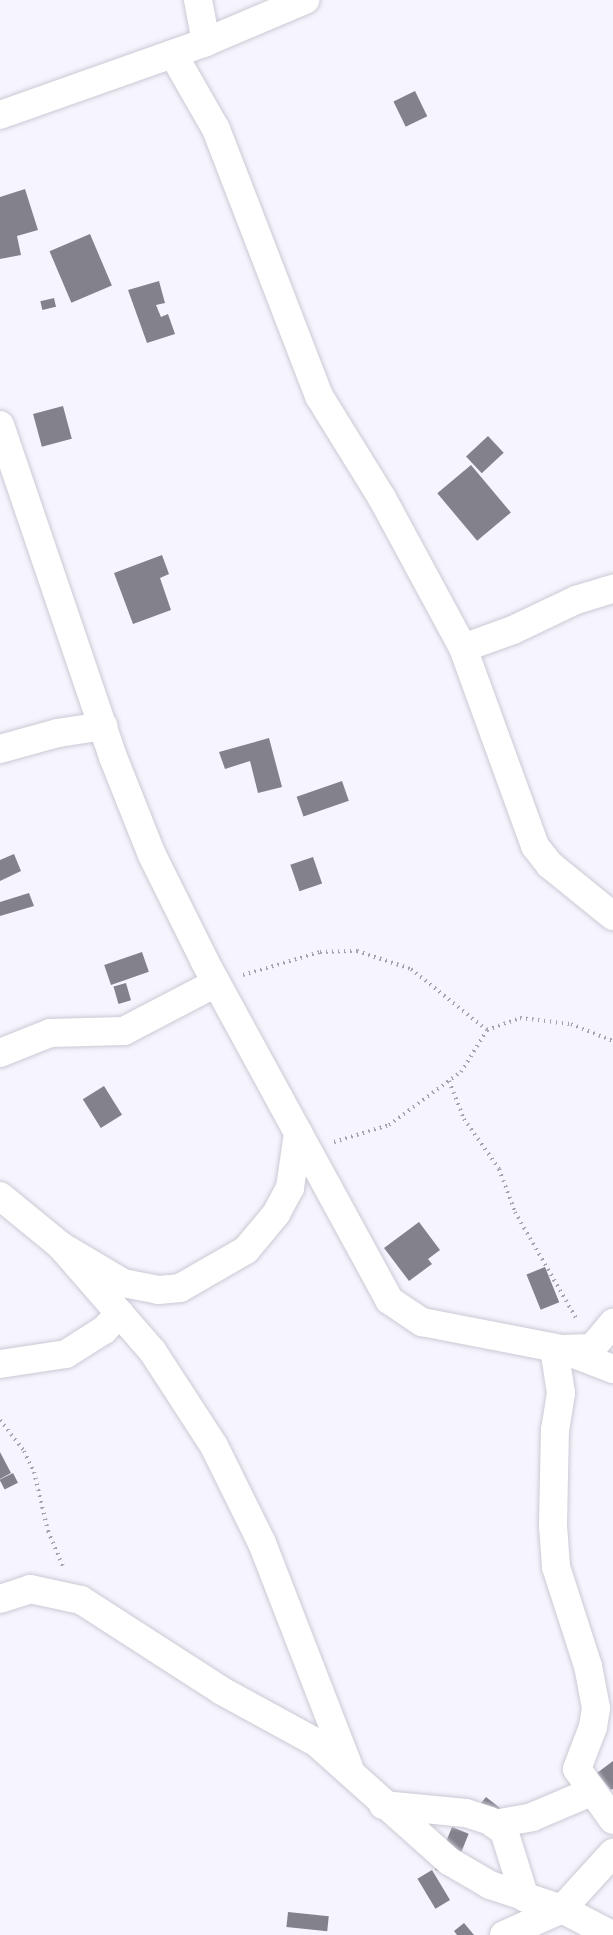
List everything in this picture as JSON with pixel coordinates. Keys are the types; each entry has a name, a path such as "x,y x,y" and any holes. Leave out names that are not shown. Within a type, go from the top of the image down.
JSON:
{"street":[{"path":"198,0 206,42"},
{"path":"0,115 206,42 305,0"},
{"path":"173,54 216,129 319,396 382,498 463,648 535,846 550,865 613,916"},
{"path":"3,440 103,726 152,855 216,983 393,1305 422,1322 557,1349 613,1369"},
{"path":"463,648 513,630 576,600 613,589"},
{"path":"0,749 103,726"},
{"path":"0,1053 50,1034 124,1031 216,983"},
{"path":"0,1196 61,1246 123,1283 158,1290 180,1288 246,1250 276,1214 290,1188 303,1142"},
{"path":"61,1246 153,1352 214,1446 262,1543 352,1774"},
{"path":"0,1365 66,1354 104,1330 120,1313"},
{"path":"557,1349 592,1348 613,1323"},
{"path":"557,1349 561,1393 555,1429 553,1525 556,1567 588,1666 596,1708 593,1727 578,1769 591,1792 613,1820"},
{"path":"0,1599 30,1589 81,1600 222,1690 317,1743 383,1805 449,1862 490,1885 562,1910 612,1935"},
{"path":"494,1824 532,1817 591,1792"},
{"path":"383,1805 466,1813 494,1824 504,1831 525,1898"},
{"path":"504,1935 562,1910 613,1853"}],"path":[{"path":"216,983 320,952 357,951 411,969 487,1030"},
{"path":"303,1142 388,1125 461,1072 487,1030 520,1018 571,1024 613,1041"},
{"path":"449,1081 464,1119 499,1169 515,1212 592,1348"},
{"path":"0,1420 24,1452 34,1472 48,1531 81,1600"}],"building":[{"path":"415,91 427,116 406,127 393,102"},
{"path":"25,189 38,230 17,236 21,255 0,259 0,197"},
{"path":"90,234 112,286 71,303 49,251"},
{"path":"159,281 165,303 156,305 161,317 168,314 175,334 147,343 128,290"},
{"path":"54,298 56,307 42,310 40,301"},
{"path":"63,406 72,439 42,447 33,414"},
{"path":"488,436 504,453 482,473 466,456"},
{"path":"471,465 511,512 477,541 437,493"},
{"path":"162,555 169,574 160,578 171,610 133,624 114,573"},
{"path":"269,738 282,787 258,793 250,761 225,769 219,752"},
{"path":"342,781 349,801 303,816 297,797"},
{"path":"14,854 21,871 0,881 0,860"},
{"path":"313,857 322,883 299,891 290,865"},
{"path":"29,893 34,906 0,916 0,902"},
{"path":"142,952 149,972 111,985 104,965"},
{"path":"126,983 131,1000 118,1004 114,987"},
{"path":"104,1086 122,1115 101,1128 83,1099"},
{"path":"419,1222 440,1250 428,1259 432,1264 409,1281 384,1248"},
{"path":"545,1267 559,1302 541,1310 526,1274"},
{"path":"0,1452 11,1473 0,1479"},
{"path":"13,1473 18,1483 5,1490 0,1480"},
{"path":"613,1761 613,1789 611,1790 597,1773"},
{"path":"486,1797 509,1815 477,1808"},
{"path":"452,1827 469,1834 451,1876 435,1870"},
{"path":"432,1870 450,1900 435,1909 417,1879"},
{"path":"288,1912 329,1916 327,1931 286,1927"},
{"path":"464,1923 474,1935 457,1935 454,1931"}]}
